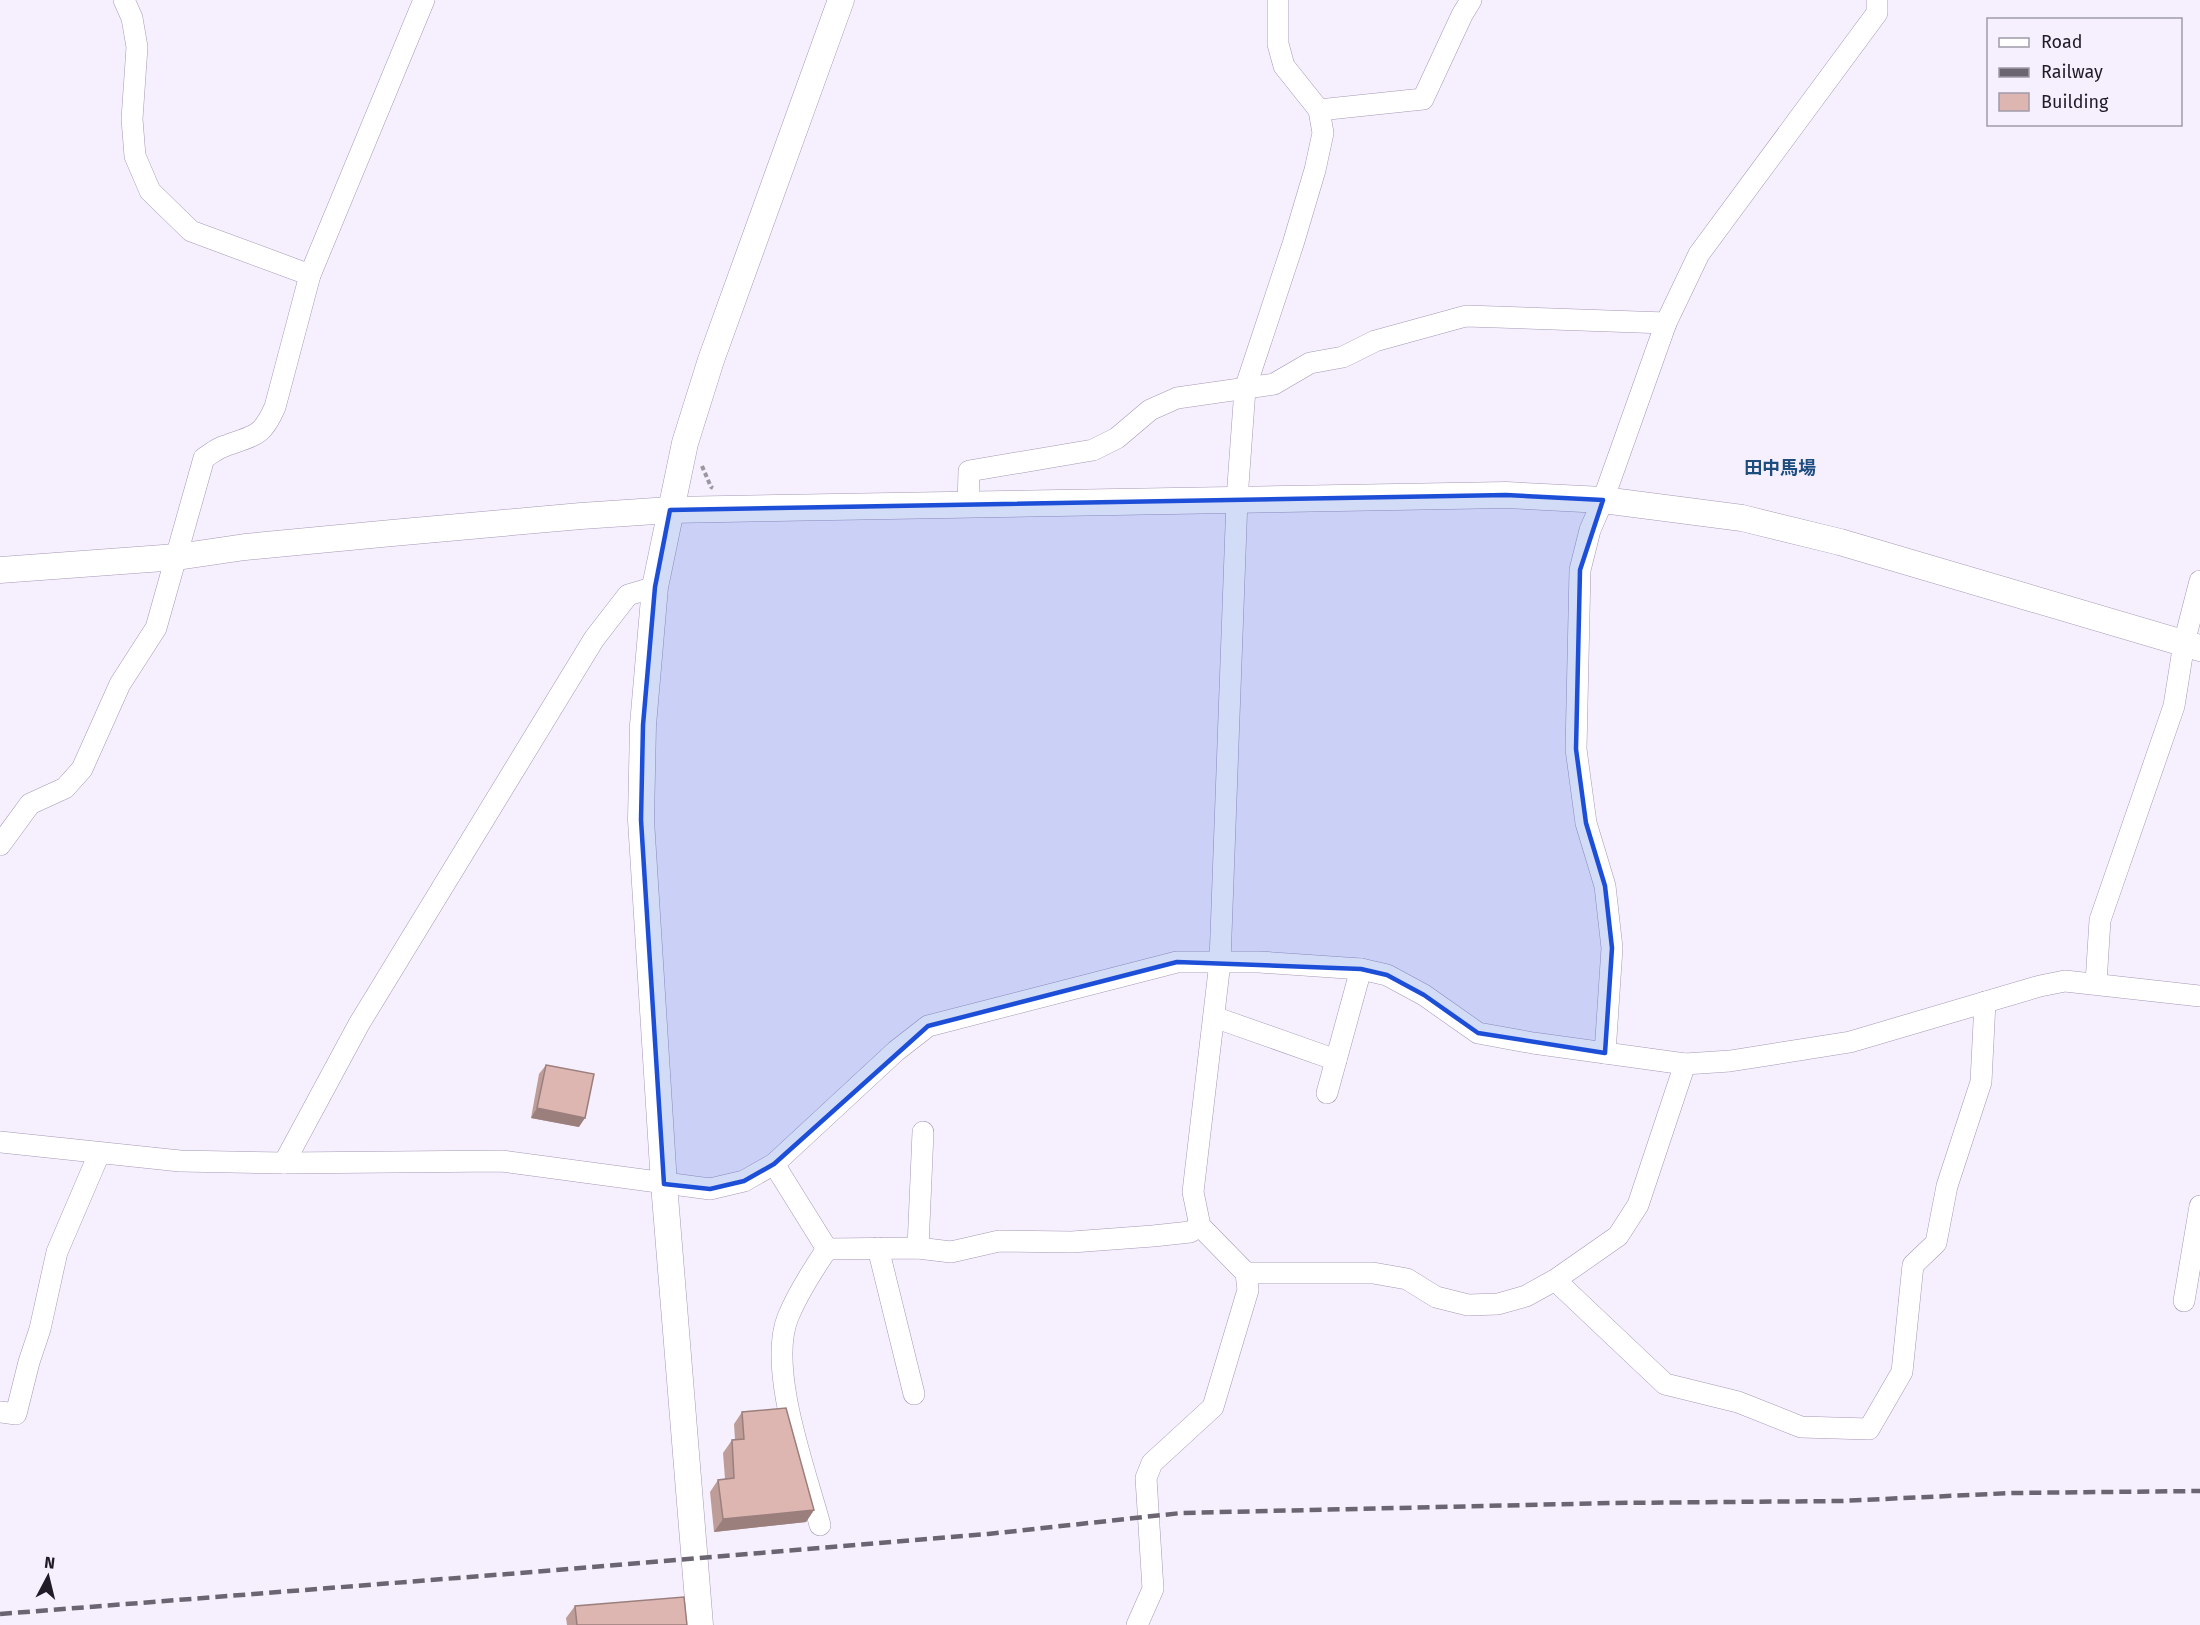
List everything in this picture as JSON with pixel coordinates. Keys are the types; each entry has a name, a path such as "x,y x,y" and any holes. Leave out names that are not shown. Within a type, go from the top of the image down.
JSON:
{"street":[{"path":"124,0 132,18 137,47 132,119 135,156 150,191 191,231 310,275"},
{"path":"0,845 30,804 65,788 82,769 120,684 156,628 204,458 222,446 254,437 268,423 275,407 310,275 424,0"},
{"path":"700,1625 664,1184 641,820 643,725 655,587 685,443 711,360 841,0"},
{"path":"1137,1625 1153,1589 1146,1479 1152,1463 1213,1407 1248,1290 1246,1273 1200,1226 1193,1192 1220,962 1237,499 1245,389 1316,170 1323,133 1319,110 1284,66 1278,44 1278,0"},
{"path":"1319,110 1424,99 1471,0"},
{"path":"1605,1053 1612,948 1605,886 1586,823 1576,749 1580,570 1590,530 1603,500 1666,322 1699,254 1877,13 1877,0"},
{"path":"968,504 969,471 1093,450 1117,438 1150,410 1178,398 1274,384 1310,363 1343,357 1375,341 1466,315 1666,322"},
{"path":"0,570 177,557 404,532 670,510 1506,495 1603,500 1742,519 1840,542 2192,645"},
{"path":"2096,983 2100,920 2174,706 2192,645 2200,581"},
{"path":"284,1163 359,1023 594,639 628,595 655,587"},
{"path":"0,1142 180,1161 284,1163 502,1161 710,1189 744,1181 774,1164 896,1051 928,1026 1177,962 1259,962 1361,969 1387,975 1424,995 1478,1033 1685,1064 1730,1061 1850,1041 2065,981 2200,996"},
{"path":"1327,1093 1361,969"},
{"path":"1555,1280 1665,1384 1738,1402 1801,1427 1869,1429 1902,1372 1913,1265 1936,1244 1947,1186 1981,1082 1985,1002"},
{"path":"1214,1017 1336,1060"},
{"path":"1246,1273 1373,1273 1407,1279 1436,1297 1468,1305 1498,1304 1526,1296 1555,1280 1618,1236 1638,1205 1685,1064"},
{"path":"918,1248 923,1132"},
{"path":"0,1412 16,1414 40,1329 57,1252 99,1154"},
{"path":"774,1164 827,1249"},
{"path":"2184,1301 2200,1206"},
{"path":"827,1249 918,1248 951,1252 999,1241 1072,1242 1153,1236 1190,1232 1200,1226"},
{"path":"878,1248 914,1394"},
{"path":"820,1525 786,1402 781,1358 787,1319 809,1276 827,1249"}],"path":[{"path":"701,462 711,487 721,491"}],"highlighted area":[{"path":"1506,495 1603,500 1580,570 1576,749 1586,823 1605,886 1612,948 1605,1053 1478,1033 1424,995 1387,975 1361,969 1177,962 928,1026 774,1164 744,1181 710,1189 664,1184 641,820 643,725 655,587 670,510"}],"building":[{"path":"546,1065 594,1074 585,1118 537,1108"},
{"path":"786,1408 814,1510 723,1519 718,1480 734,1478 732,1440 744,1439 742,1412"},
{"path":"684,1597 687,1625 577,1625 575,1606"}],"railway":[{"path":"0,1614 988,1534 1181,1513 1613,1503 1841,1501 2012,1493 2200,1491"}],"district":[{"name":"田中馬場","path":"1780,468"}]}
